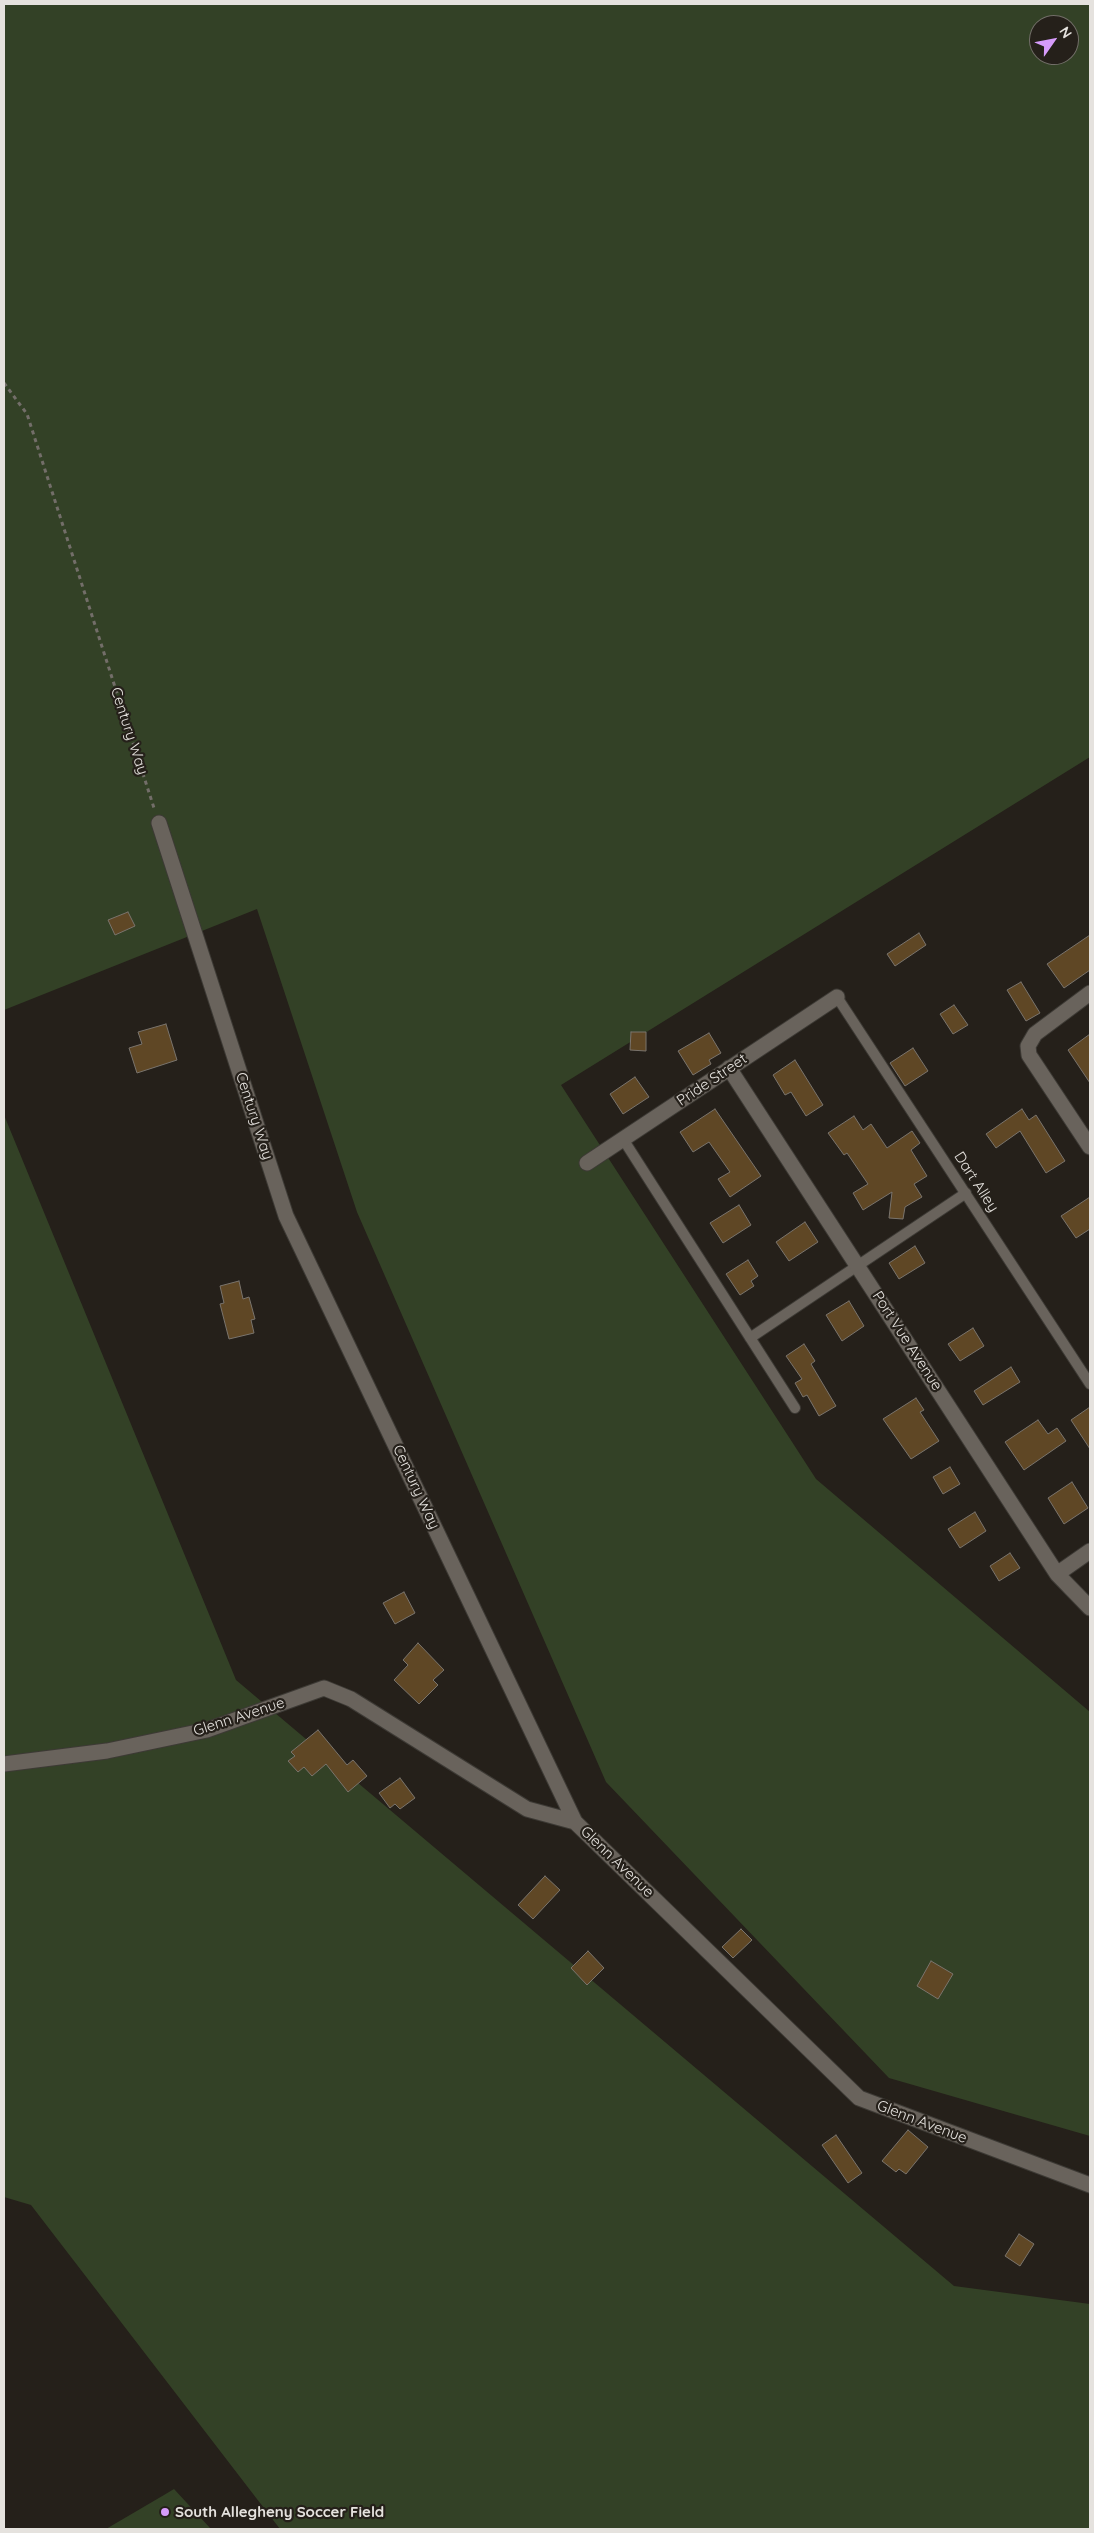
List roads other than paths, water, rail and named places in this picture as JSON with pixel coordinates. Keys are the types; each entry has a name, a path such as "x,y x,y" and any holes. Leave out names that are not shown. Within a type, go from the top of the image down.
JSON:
{"street":[{"name":"Century Way","path":"159,823 286,1216 576,1822"},
{"path":"1090,993 1035,1034 1028,1046 1028,1055 1090,1147"},
{"name":"Pride Street","path":"587,1163 837,997"},
{"name":"Port Vue Avenue","path":"729,1068 1057,1574 1090,1608"},
{"path":"1057,1574 1090,1552"},
{"name":"Glenn Avenue","path":"4,1764 107,1751 207,1730 324,1688 351,1699 527,1809 576,1822 860,2098 1090,2185"}],"lane":[{"name":"Dart Alley","path":"837,997 1090,1384"},
{"path":"623,1139 795,1408"},
{"path":"750,1338 966,1193"}],"place":[{"name":"South Allegheny Soccer Field","path":"165,2512"}]}
